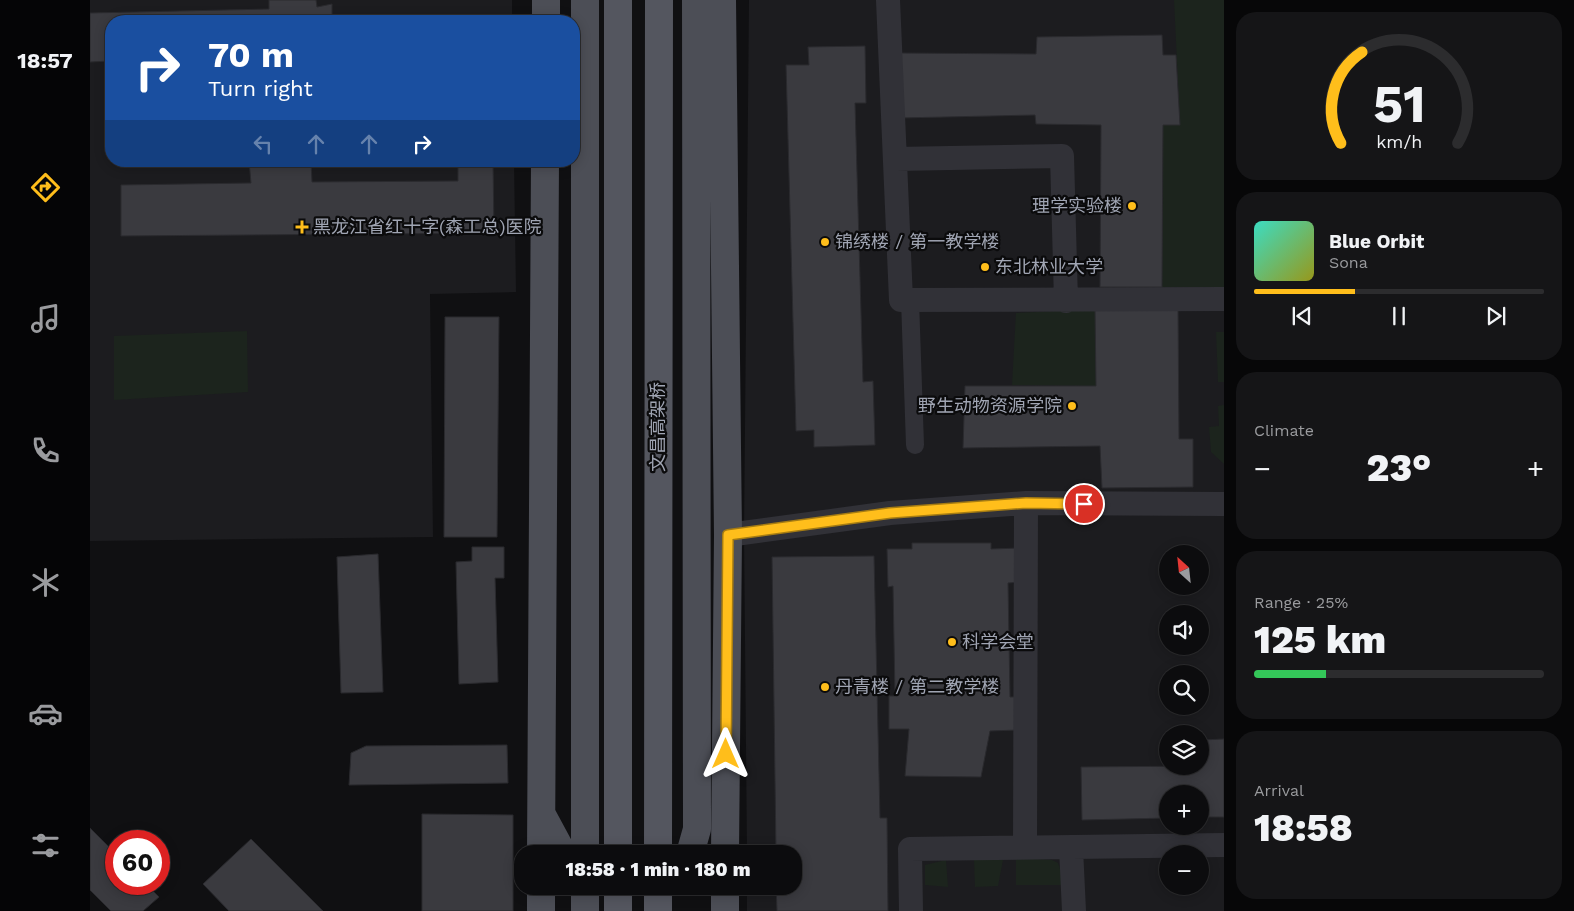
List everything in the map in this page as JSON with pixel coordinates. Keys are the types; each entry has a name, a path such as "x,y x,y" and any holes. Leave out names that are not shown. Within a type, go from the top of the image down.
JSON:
{"highway":[{"path":"618,0 618,845"},
{"name":"文昌高架桥","path":"658,845 659,0"},
{"path":"618,895 618,911"},
{"path":"658,895 658,911"}],"main road":[{"path":"585,0 585,845"},
{"path":"715,2 728,535 725,845"},
{"path":"693,841 715,2"},
{"path":"541,845 545,167"},
{"path":"540,811 558,845"},
{"path":"541,895 541,911"},
{"path":"585,895 586,911"},
{"path":"725,895 725,911"}],"street":[{"path":"888,0 896,159 900,300 1224,298"},
{"path":"896,159 1062,156 1066,300"},
{"path":"910,300 915,445"},
{"path":"1024,847 1026,503"},
{"path":"728,535 890,513 1026,503 1224,504"},
{"path":"911,911 910,850 1224,845"},
{"path":"1071,848 1074,911"}],"shaded area":[{"name":"黑龙江省红十字(森工总)医院","path":"90,0 512,0 512,15 105,15 105,167 514,167 516,292 430,294 433,537 90,541"},
{"name":"东北林业大学","path":"749,0 1224,0 1224,911 747,911 747,895 802,895 802,845 747,845 744,533"},
{"path":"1174,0 1224,0 1224,287 1162,287 1163,125 1180,124"},
{"path":"1095,309 1096,386 1012,385 1016,313"},
{"path":"247,331 248,392 114,400 114,336"},
{"path":"1216,332 1224,332 1224,382 1218,382"},
{"path":"1224,405 1224,464 1211,452 1209,427 1219,426 1218,406"},
{"path":"1016,858 1052,860 1058,863 1066,885 1016,885"},
{"path":"946,860 948,887 925,885 925,865"},
{"path":"974,860 1003,860 998,886 975,887"}],"building":[{"path":"269,0 316,0 317,7 332,4 332,15 105,15 105,61 90,62 90,13 269,9"},
{"name":"理学实验楼","path":"1162,35 1163,55 1176,55 1180,125 1163,125 1162,287 1100,287 1101,125 1036,124 1035,115 900,118 898,53 1036,54 1037,37"},
{"name":"锦绣楼 / 第一教学楼","path":"865,46 866,103 855,103 863,382 873,381 875,445 814,447 814,430 796,431 786,65 809,65 808,47"},
{"path":"250,167 311,167 312,182 458,181 458,167 493,167 494,233 121,236 121,185 251,183"},
{"name":"野生动物资源学院","path":"1095,309 1178,309 1179,439 1193,439 1193,487 1102,488 1100,446 963,448 965,386 1096,386"},
{"path":"445,317 499,317 497,537 444,537"},
{"name":"科学会堂","path":"912,543 991,543 991,549 1019,548 1020,582 1008,583 1010,697 1017,697 1018,730 990,731 981,777 905,776 909,729 889,729 889,696 895,696 893,586 888,587 887,549 912,549"},
{"path":"472,547 504,547 504,578 495,578 498,682 459,684 456,562 472,561"},
{"path":"378,554 383,692 341,693 337,557"},
{"name":"丹青楼 / 第二教学楼","path":"874,556 880,818 887,818 888,911 777,911 776,895 802,895 802,845 776,845 772,557"},
{"path":"1224,739 1224,817 1209,817 1209,785 1159,785 1159,818 1082,820 1081,767 1159,766 1159,775 1209,775 1209,740"},
{"path":"507,745 508,783 349,785 351,753 366,746"},
{"path":"422,814 513,815 513,911 422,911"},
{"path":"90,828 105,843 105,895 157,895 159,897 143,911 111,911 90,890"},
{"path":"251,839 323,911 229,911 203,884"}],"place":[{"name":"理学实验楼","path":"1132,206"},
{"name":"黑龙江省红十字(森工总)医院","path":"302,227"},
{"name":"锦绣楼 / 第一教学楼","path":"825,242"},
{"name":"东北林业大学","path":"985,267"},
{"name":"野生动物资源学院","path":"1072,406"},
{"name":"科学会堂","path":"952,642"},
{"name":"丹青楼 / 第二教学楼","path":"825,687"}],"route":[{"path":"726,754 728,535 890,513 1026,503 1084,504"}]}
